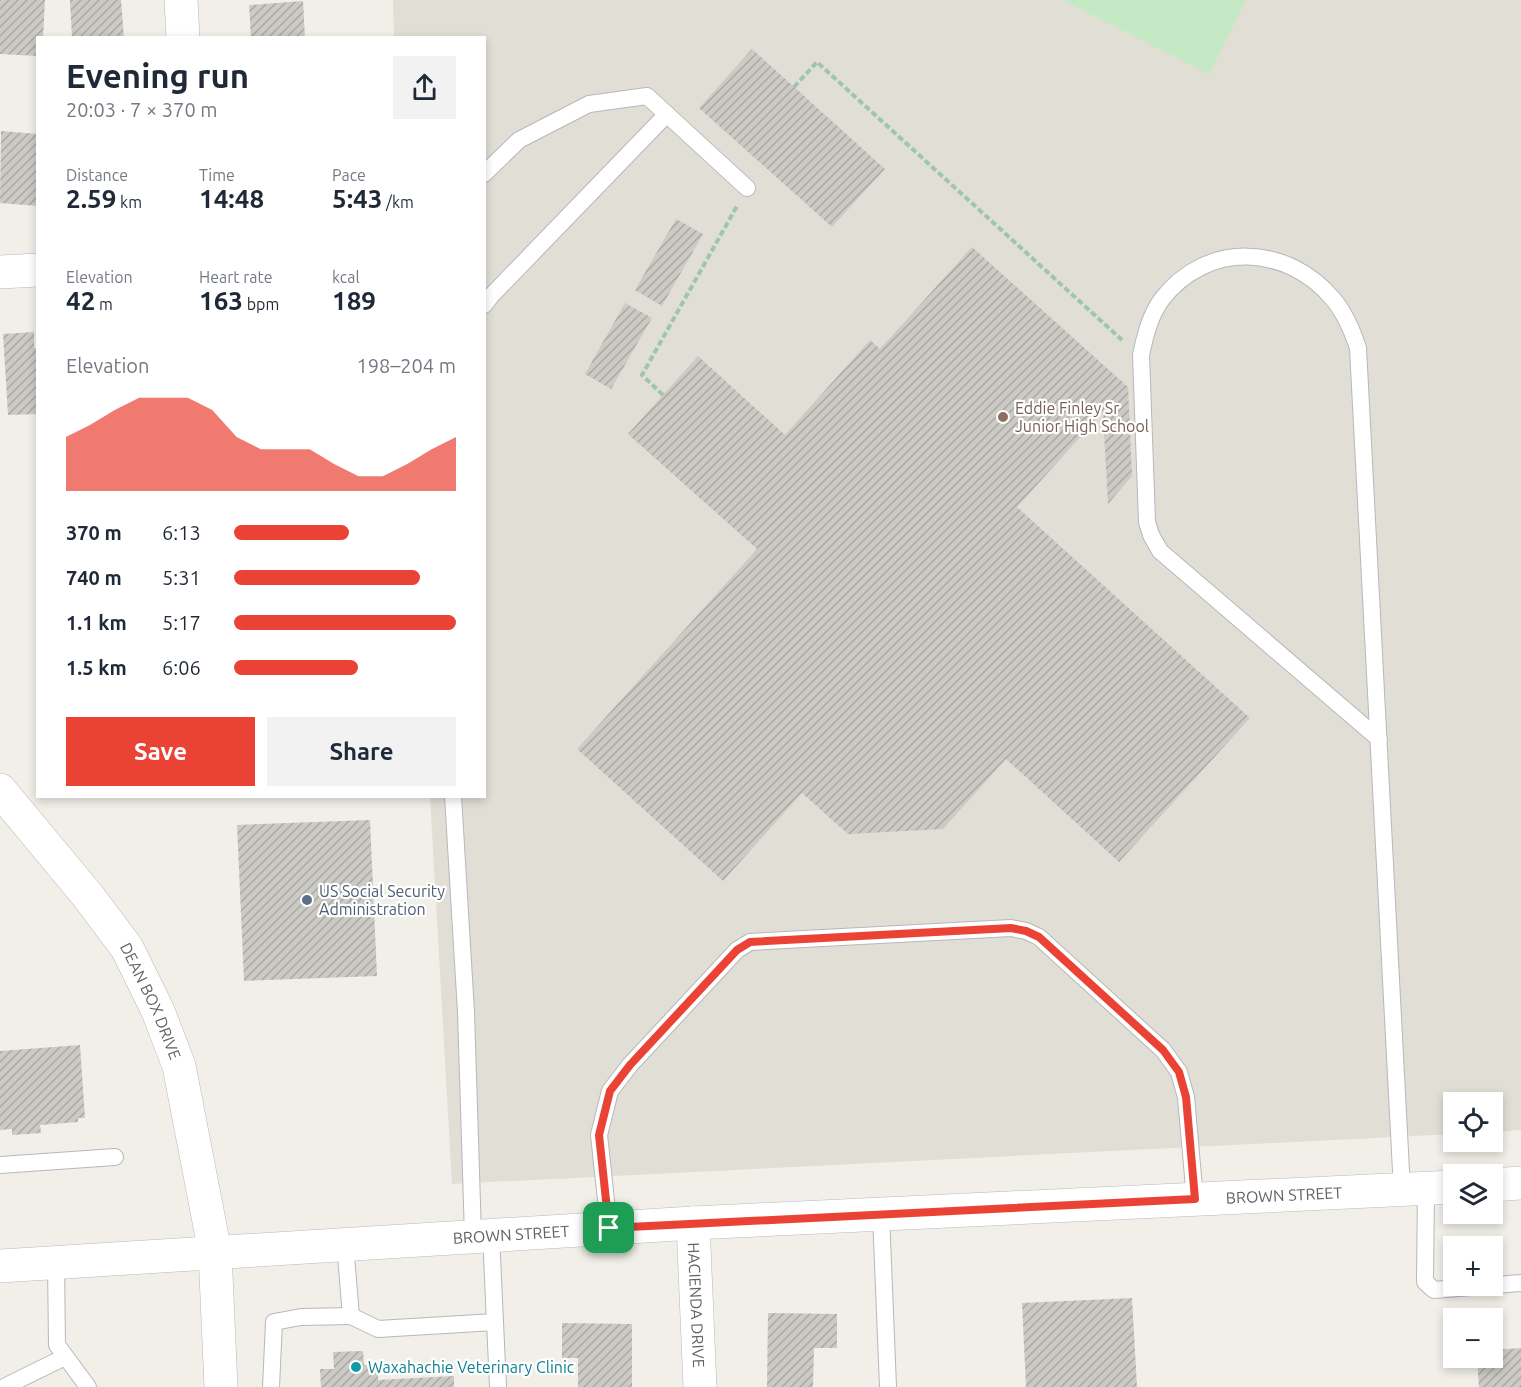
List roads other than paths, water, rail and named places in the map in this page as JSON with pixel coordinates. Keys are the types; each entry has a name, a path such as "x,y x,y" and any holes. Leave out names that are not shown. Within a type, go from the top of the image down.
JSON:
{"main road":[{"path":"181,0 183,36"},
{"path":"0,272 36,270"},
{"name":"DEAN BOX DRIVE","path":"0,790 88,896 127,948 158,1011 178,1066 215,1252 221,1387"},
{"path":"1503,1184 1521,1183"},
{"name":"BROWN STREET","path":"0,1266 693,1223 1427,1189"},
{"name":"HACIENDA DRIVE","path":"693,1223 700,1387"}],"lane":[{"path":"486,172 519,141 590,105 647,96 747,188"},
{"path":"486,303 667,114"},
{"path":"1379,739 1160,551 1151,535 1148,522 1141,355 1152,316 1162,300 1175,286 1195,271 1216,261 1253,255 1292,266 1314,279 1334,299 1350,324 1358,348 1379,739 1427,1189 1425,1282 1434,1290 1521,1284"},
{"path":"453,798 482,1236 495,1322 498,1387"},
{"path":"609,1228 599,1135 610,1091 630,1065 737,950 750,942 1011,928 1039,937 1163,1050 1179,1072 1186,1097 1195,1199"},
{"path":"0,1165 115,1157"},
{"path":"880,1214 888,1387"},
{"path":"345,1244 351,1316"},
{"path":"56,1262 57,1345 88,1387"},
{"path":"271,1387 274,1322 301,1317 351,1316 378,1329 495,1322"},
{"path":"4,1387 65,1358"}],"place":[{"name":"Eddie Finley Sr Junior High School","path":"1003,417"},
{"name":"US Social Security Administration","path":"307,900"},
{"name":"Waxahachie Veterinary Clinic","path":"356,1367"}]}
